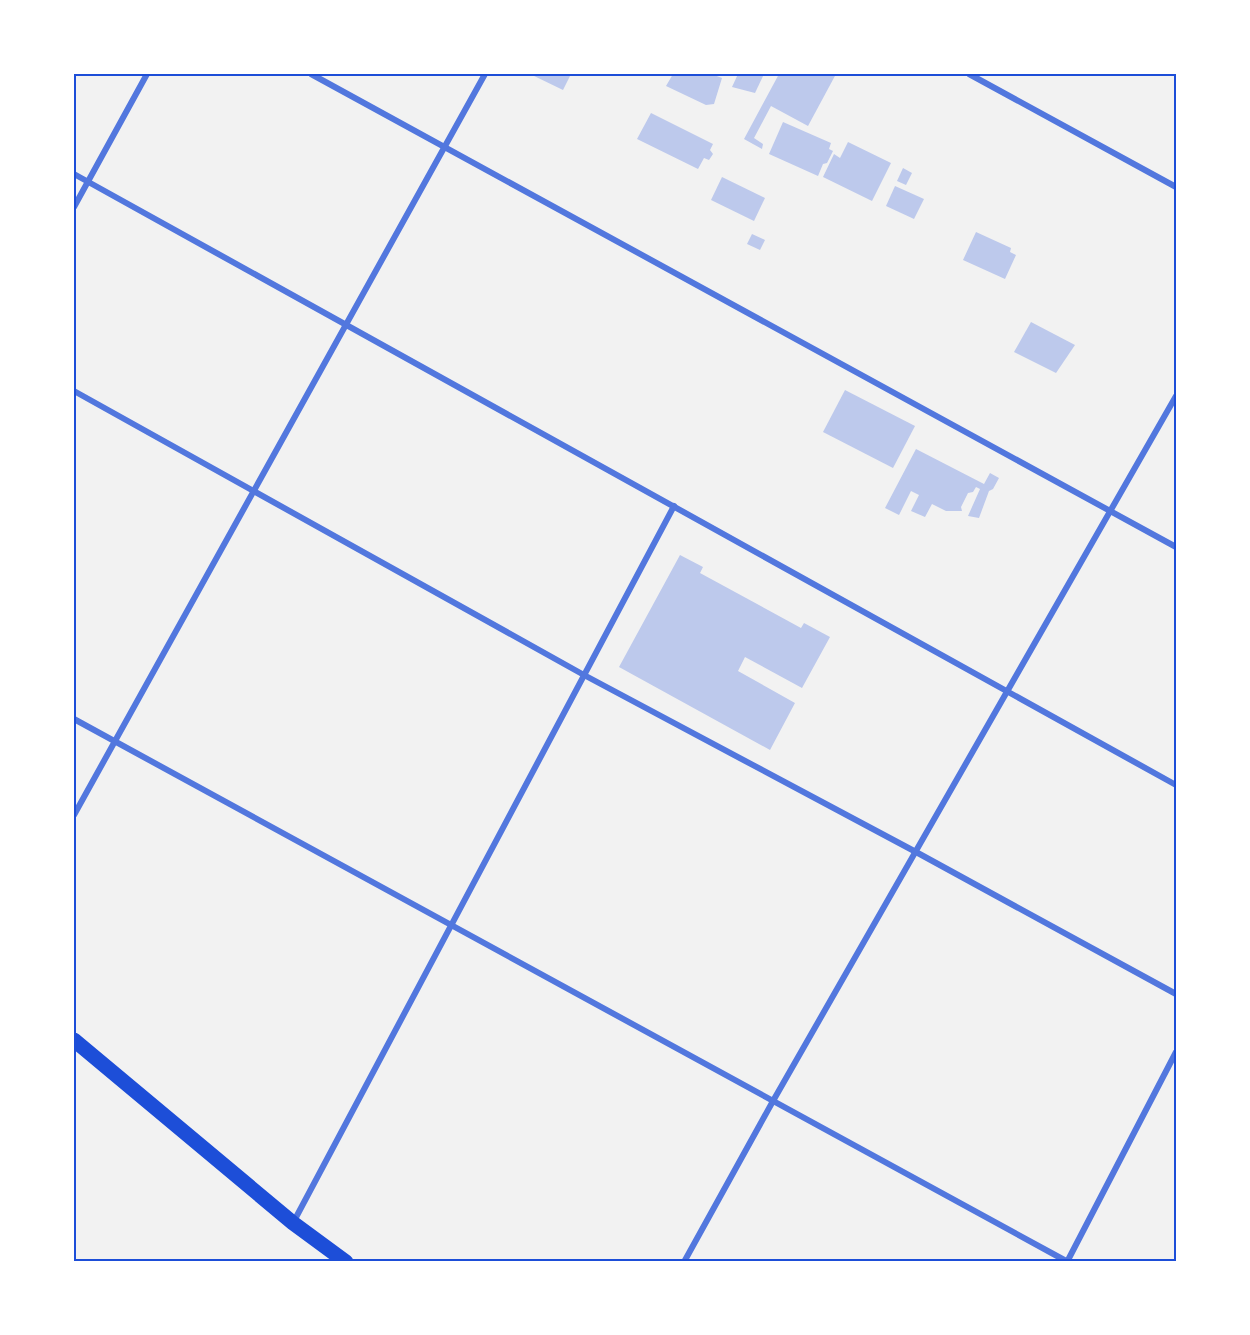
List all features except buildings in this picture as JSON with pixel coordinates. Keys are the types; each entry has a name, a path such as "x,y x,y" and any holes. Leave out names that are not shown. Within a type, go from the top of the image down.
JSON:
{"main road":[{"path":"74,1040 293,1223 346,1262"}],"street":[{"path":"74,207 147,74"},
{"path":"311,74 1176,547"},
{"path":"74,815 485,74"},
{"path":"969,74 1176,188"},
{"path":"74,174 1176,785"},
{"path":"74,392 584,675 1176,994"},
{"path":"684,1262 773,1101 1176,396"},
{"path":"293,1223 674,506"},
{"path":"74,719 1067,1261 1176,1052"}]}
